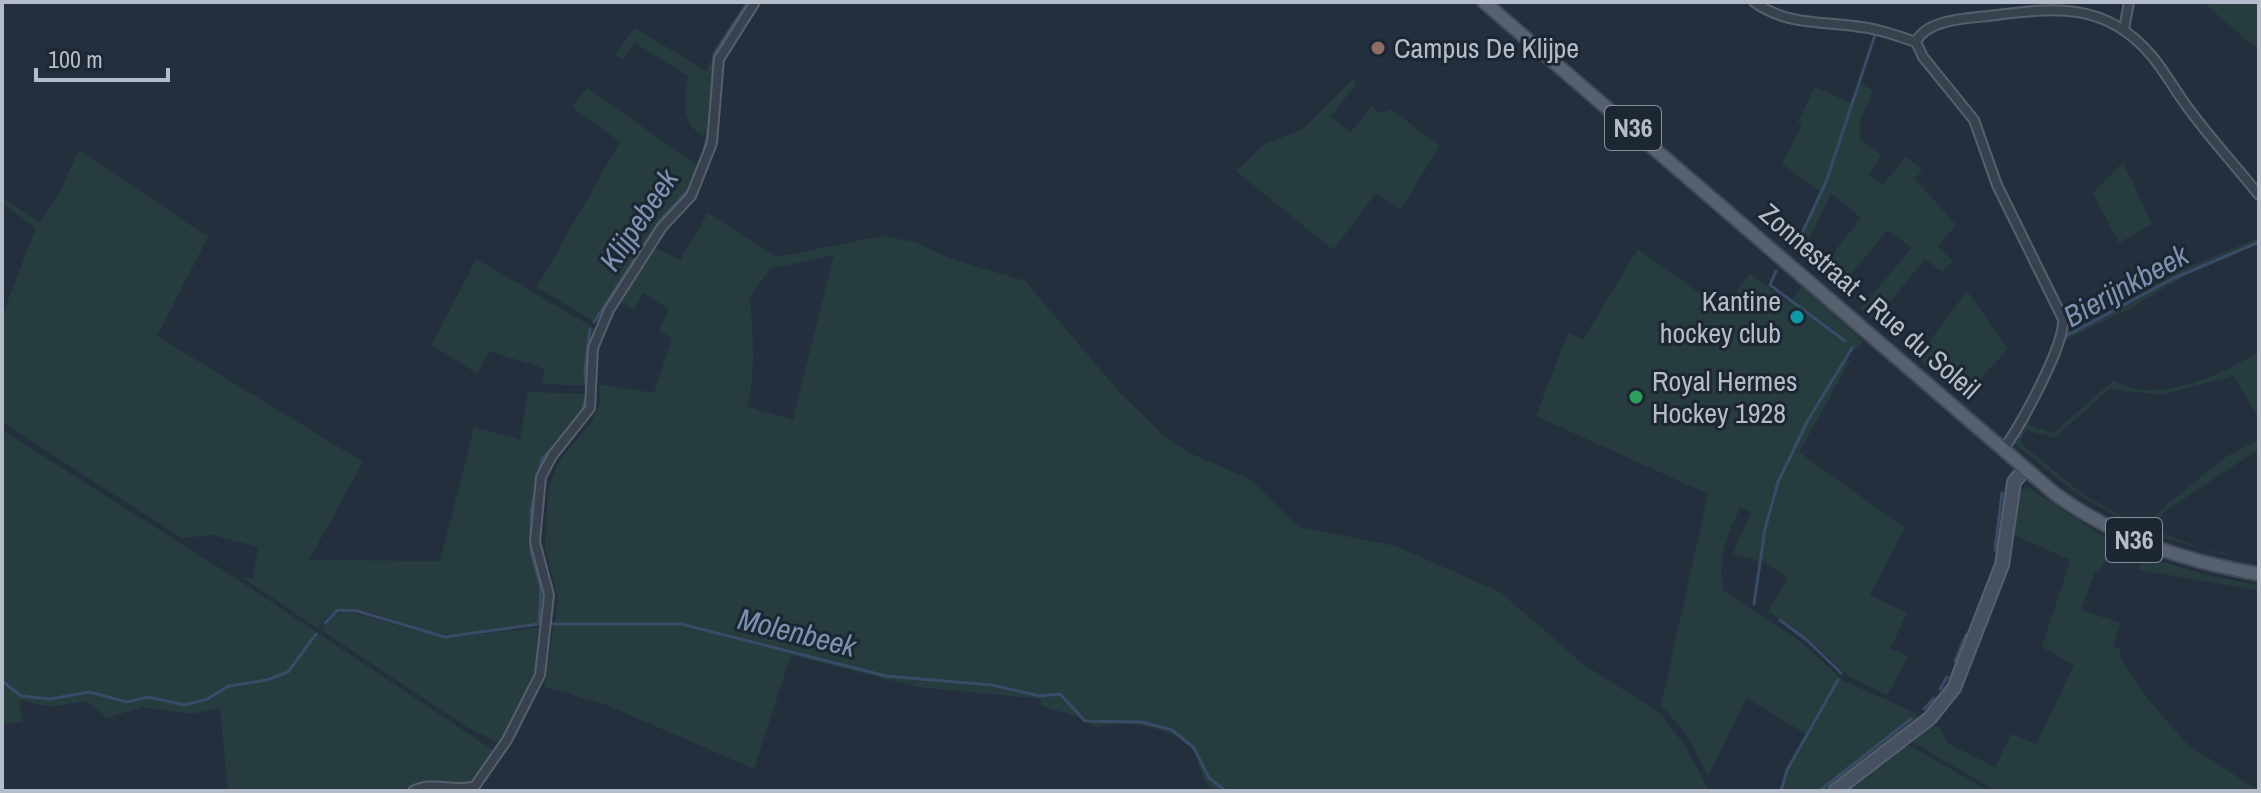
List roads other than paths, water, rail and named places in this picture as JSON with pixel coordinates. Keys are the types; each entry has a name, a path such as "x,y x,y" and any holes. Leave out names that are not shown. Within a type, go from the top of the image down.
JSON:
{"main road":[{"name":"Zonnestraat - Rue du Soleil","path":"1484,2 1757,234 2025,469 2074,507 2131,539 2194,561 2259,574"}],"street":[{"path":"413,791 425,786 468,789 481,780 537,686 547,623 548,590 535,542 541,477 552,456 590,408 593,348 609,310 662,227 691,196 712,143 719,59 755,2"},
{"path":"1754,2 1772,13 1807,24 1858,26 1916,42 1923,57 1974,120 1997,185 2063,319 2062,333 2046,370 2003,450"},
{"path":"2124,29 2129,2"},
{"path":"1916,42 1922,32 1948,22 2052,9 2086,13 2124,29 2151,55 2187,107 2259,195"},
{"path":"1835,791 1930,718 1954,688 2002,565 2014,482 2025,469"}],"waterway":[{"name":"Klijpebeek","path":"703,155 710,125 714,54 748,2"},
{"path":"1795,248 1826,182 1875,35"},
{"name":"Klijpebeek","path":"594,322 659,222 690,188"},
{"name":"Bierijnkbeek","path":"2059,352 2066,336 2174,278 2259,242"},
{"path":"1776,271 1770,285 1845,341"},
{"name":"Klijpebeek","path":"582,412 587,395 585,370 590,329"},
{"path":"1754,604 1765,529 1778,482 1808,420 1852,348"},
{"name":"Bierijnkbeek","path":"2018,437 2032,410"},
{"name":"Klijpebeek","path":"539,622 541,587 531,552 531,511 542,459 560,440"},
{"name":"Bierijnkbeek","path":"1995,550 2002,493"},
{"name":"Molenbeek","path":"325,623 338,610 357,611 445,637 539,624 681,624 886,676 992,685 1040,696 1060,694 1085,721 1142,722 1172,730 1194,748 1209,778 1226,791"},
{"path":"1780,620 1808,641 1841,673"},
{"name":"Molenbeek","path":"2,681 21,696 50,699 90,692 127,702 148,697 185,705 207,699 229,686 267,680 288,672 316,634"},
{"name":"Bierijnkbeek","path":"1955,661 1966,635"},
{"name":"Bierijnkbeek","path":"1940,689 1947,677"},
{"path":"1781,791 1787,770 1838,680"},
{"name":"Bierijnkbeek","path":"1924,709 1934,698"},
{"name":"Bierijnkbeek","path":"1819,791 1911,719"}],"place":[{"name":"Campus De Klijpe","path":"1378,48"},
{"name":"Kantine hockey club","path":"1797,317"},
{"name":"Royal Hermes Hockey 1928","path":"1636,397"}]}
